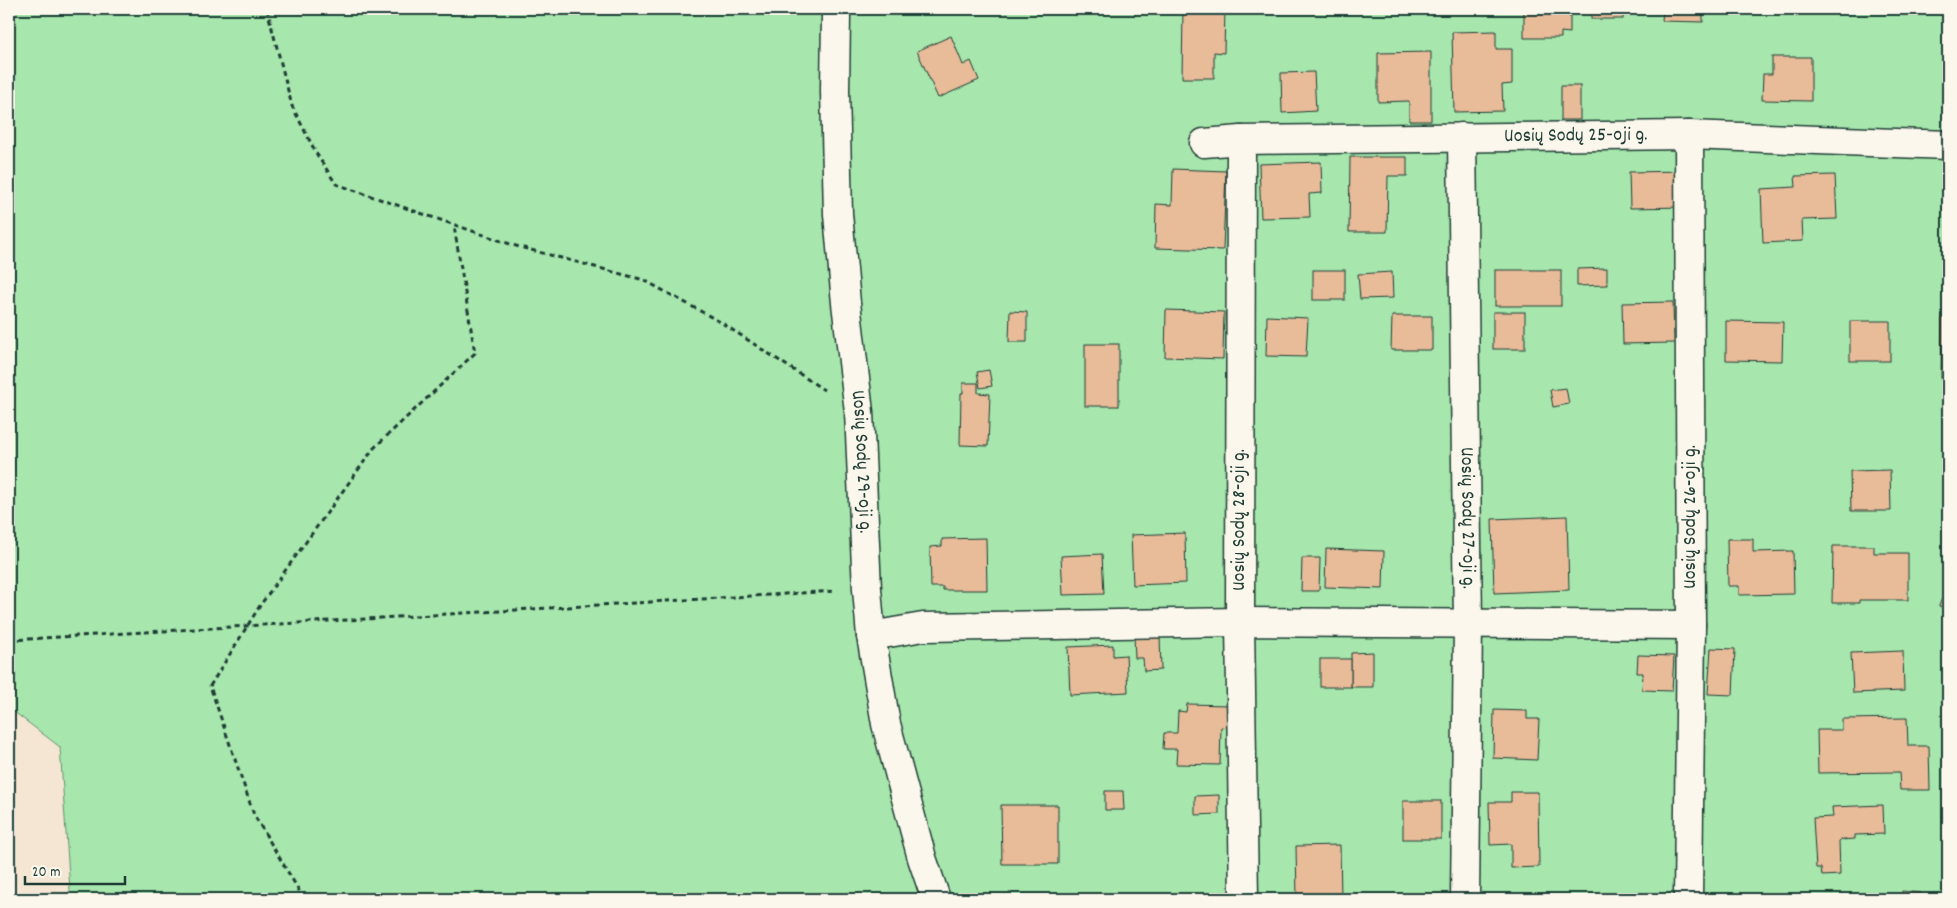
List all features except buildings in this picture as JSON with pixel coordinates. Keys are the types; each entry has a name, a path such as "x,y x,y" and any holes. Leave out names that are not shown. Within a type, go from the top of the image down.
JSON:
{"street":[{"name":"Uosių Sodų 29-oji g.","path":"836,15 835,90 838,214 859,412 871,636 886,724 922,858 936,899"},
{"name":"Uosių Sodų 25-oji g.","path":"1204,143 1241,140 1689,135 1948,145"},
{"name":"Uosių Sodų 26-oji g.","path":"1688,899 1691,625 1689,135"},
{"name":"Uosių Sodų 27-oji g.","path":"1462,137 1468,624 1465,899"},
{"name":"Uosių Sodų 28-oji g.","path":"1241,140 1240,622 1244,899"},
{"path":"871,636 923,627 1240,622 1691,625"}],"path":[{"path":"267,9 292,106 316,153 336,184 516,246 644,280 722,323 859,412"},
{"path":"304,899 254,814 210,686 248,626 374,448 475,353 454,226"},
{"path":"10,640 867,589"}],"green space":[{"path":"9,9 1948,9 1948,899 66,899 70,890 60,747 9,708"}]}
